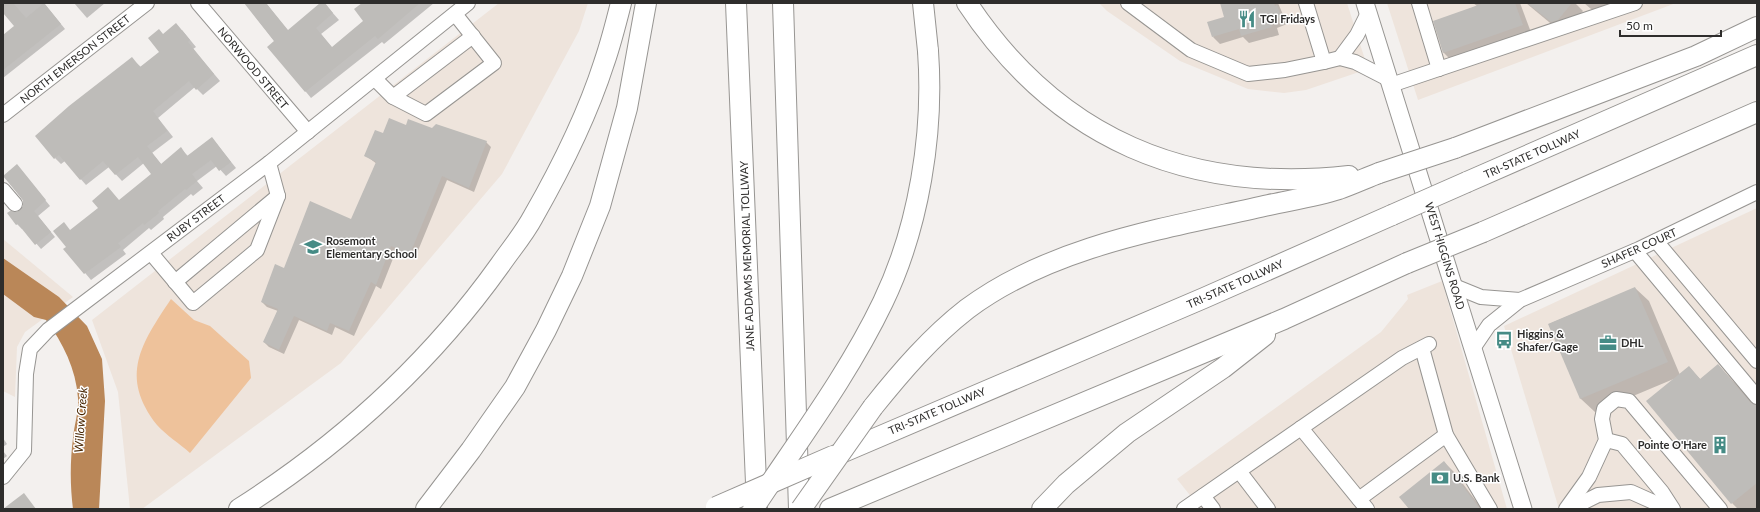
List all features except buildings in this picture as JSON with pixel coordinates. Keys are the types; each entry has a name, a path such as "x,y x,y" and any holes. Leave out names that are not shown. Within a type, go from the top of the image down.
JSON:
{"highway":[{"path":"239,509 284,480 354,424 410,373 475,299 533,218 576,134 604,63 621,3"},
{"path":"426,509 471,450 514,387 546,330 572,276 600,206 627,108 646,3"},
{"name":"JANE ADDAMS MEMORIAL TOLLWAY","path":"736,3 757,509"},
{"path":"783,3 800,509"},
{"path":"753,509 859,348 884,300 897,266 914,211 925,152 929,107 928,51 923,3"},
{"path":"966,3 1012,63 1039,89 1075,117 1110,138 1152,156 1198,170 1238,178 1291,180 1379,173"},
{"path":"800,509 873,407 903,370 929,343 968,309 1006,286 1039,269 1077,254 1147,233 1339,189 1379,173 1455,148 1696,56 1757,28"},
{"name":"TRI-STATE TOLLWAY","path":"713,508 1211,294 1757,55"},
{"path":"833,508 1284,319 1407,262 1483,232 1757,112"},
{"path":"1042,509 1066,484 1127,433 1223,368 1284,319"}],"main road":[{"name":"WEST HIGGINS ROAD","path":"1367,8 1474,347 1523,509"}],"street":[{"name":"NORTH EMERSON STREET","path":"3,115 148,3"},
{"name":"NORWOOD STREET","path":"198,3 308,132"},
{"name":"RUBY STREET","path":"3,477 24,451 26,374 30,349 48,330 269,163 468,3"},
{"path":"1128,3 1191,50 1248,74 1285,70 1340,58 1355,62 1391,83 1439,69 1635,3"},
{"path":"1306,3 1324,62"},
{"path":"1419,3 1439,69"},
{"path":"1340,58 1357,35 1367,8"},
{"path":"375,79 393,97 426,114 494,63 455,14"},
{"path":"393,97 473,36"},
{"path":"151,253 193,303 257,250 278,196 269,163"},
{"path":"3,190 15,204"},
{"name":"SHAFER COURT","path":"1474,347 1489,325 1520,300 1635,251 1757,192"},
{"path":"175,282 278,196"},
{"path":"1656,241 1757,361"},
{"path":"1635,251 1757,397"},
{"name":"SHAFER COURT","path":"1454,286 1481,297 1520,300"},
{"path":"1184,509 1402,358 1425,346 1446,435 1490,509"},
{"path":"1566,509 1589,477 1606,440 1602,419 1604,409 1616,399 1629,401 1720,509"},
{"path":"1301,428 1363,504 1446,435"},
{"path":"1606,440 1622,444 1662,492 1673,509"},
{"path":"1239,471 1268,509"},
{"path":"1570,509 1598,496 1631,492 1669,509"},
{"path":"1203,496 1213,509"}],"shaded area":[{"name":"Rosemont Elementary School","path":"499,3 588,3 579,31 502,174 341,363 142,509 130,509 118,392 92,320"},
{"path":"1099,3 1347,3 1368,69 1306,90 1284,93 1248,89 1180,61 1107,11"},
{"path":"1387,3 1676,3 1418,100"},
{"path":"1757,208 1757,509 1559,509 1504,326"},
{"path":"3,239 73,297 25,332 17,347 15,397 3,391"},
{"path":"1442,281 1507,509 1201,509 1177,479 1381,332 1408,299 1407,295"},
{"path":"171,299 194,320 210,326 249,361 251,378 190,453 157,425 145,407 139,391 137,375 138,360 143,346 160,315"}],"water":[{"name":"Willow Creek","path":"3,258 59,297 87,326 102,359 105,401 99,509 73,509 71,456 78,398 75,377 68,357 46,320 34,317 3,294"}],"place":[{"name":"TGI Fridays","path":"1247,19"},
{"name":"Rosemont Elementary School","path":"313,247"},
{"name":"Higgins & Shafer/Gage","path":"1504,340"},
{"name":"DHL","path":"1608,343"},
{"name":"Pointe O'Hare","path":"1720,445"},
{"name":"U.S. Bank","path":"1440,478"}]}
